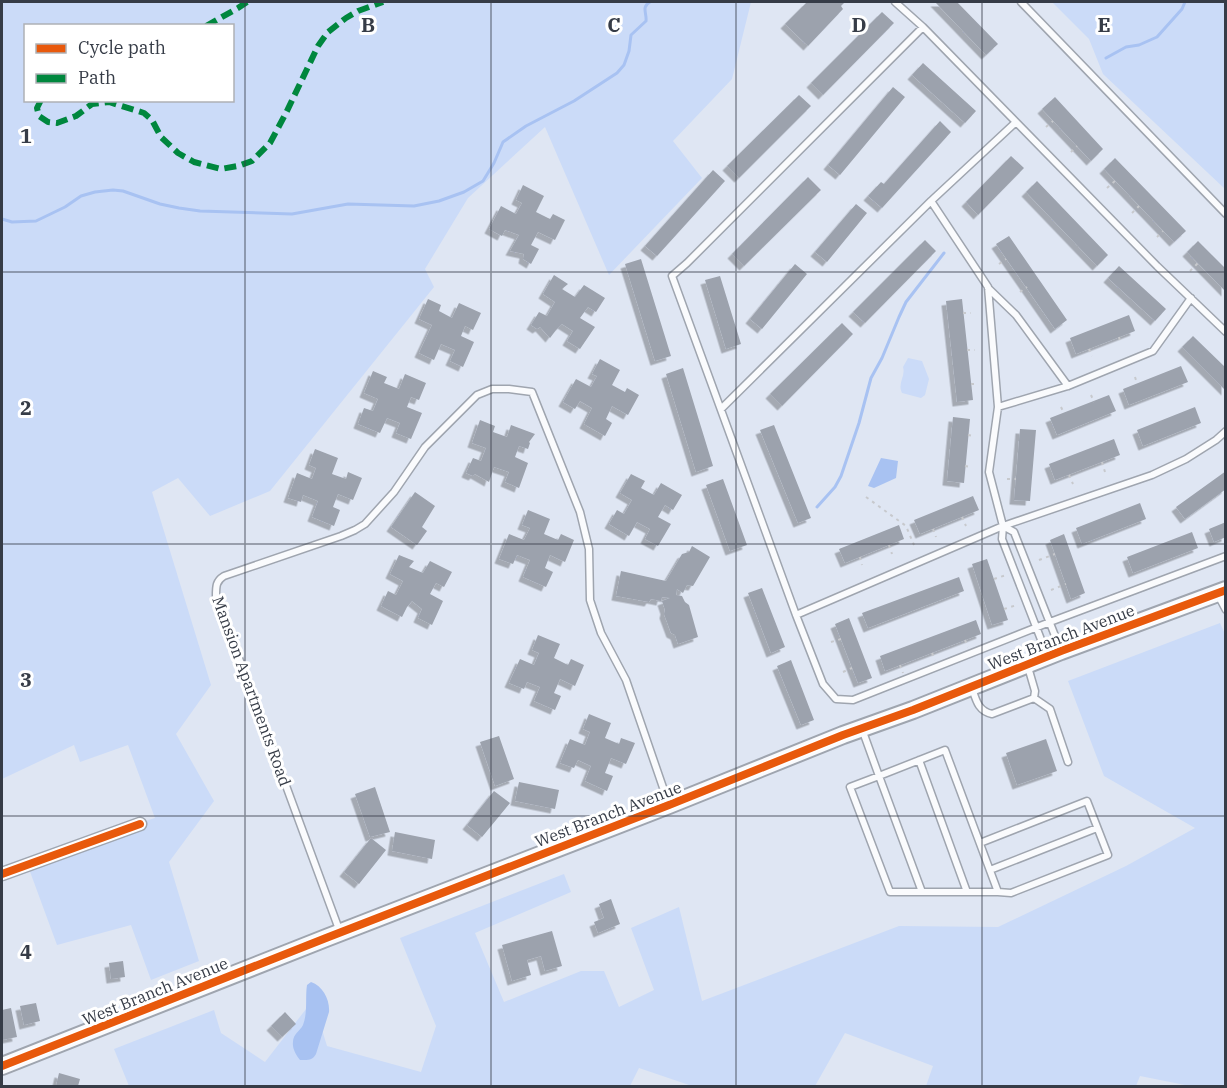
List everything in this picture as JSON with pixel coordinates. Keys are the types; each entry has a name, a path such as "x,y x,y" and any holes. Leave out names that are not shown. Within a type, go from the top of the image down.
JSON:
{"street":[{"name":"West Branch Avenue","path":"2,1066 1054,653 1221,592"},
{"path":"2,874 141,824"}],"lane":[{"path":"895,2 923,27 1226,332"},
{"path":"1021,2 1226,214"},
{"path":"923,27 672,276 823,684 836,699 853,700 1050,622 1226,556"},
{"path":"721,409 931,201 1016,122"},
{"path":"931,201 988,287 1016,315 1068,386"},
{"path":"988,287 998,407 989,472 1003,526 1002,539 1037,628 1054,653"},
{"path":"998,407 1068,386 1153,351 1191,298"},
{"name":"Mansion Apartments Road","path":"341,933 216,596 216,585 224,576 341,536 365,524 394,492 425,447 477,395 492,389 532,392 580,512 589,549 591,600 601,633 626,680 669,806"},
{"path":"796,615 1003,526 1152,475 1186,459 1226,431"},
{"path":"1003,526 1014,532 1050,622 1054,653"},
{"path":"1221,592 1226,610"},
{"path":"1027,664 1035,691 1034,698"},
{"path":"972,686 979,708 992,714 1034,698"},
{"path":"1034,698 1050,709 1068,762"},
{"path":"862,729 922,892"},
{"path":"980,843 1087,801 1108,855 1011,893 890,892 850,787 945,750 998,892"},
{"path":"919,760 967,892"},
{"path":"990,870 1097,828"}],"path":[{"path":"1046,127 1053,121"},
{"path":"1071,152 1077,146"},
{"path":"1107,188 1115,181"},
{"path":"1132,213 1139,206"},
{"path":"1157,237 1164,231"},
{"path":"999,264 1006,259"},
{"path":"1190,271 1198,263"},
{"path":"1020,292 1027,287"},
{"path":"963,313 971,313"},
{"path":"1119,337 1121,344"},
{"path":"1089,349 1092,356"},
{"path":"968,350 975,350"},
{"path":"1135,377 1137,384"},
{"path":"971,384 978,384"},
{"path":"1091,394 1094,402"},
{"path":"1061,406 1064,413"},
{"path":"968,435 974,436"},
{"path":"1102,462 1106,472"},
{"path":"965,466 972,467"},
{"path":"1069,475 1073,484"},
{"path":"1007,478 1016,479"},
{"path":"866,497 906,526 914,545"},
{"path":"962,517 966,526"},
{"path":"933,529 936,537"},
{"path":"889,545 892,554"},
{"path":"1039,560 1055,554"},
{"path":"860,557 862,565"},
{"path":"994,579 1006,575"},
{"path":"1051,590 1065,584"},
{"path":"1004,609 1017,605"},
{"path":"831,642 841,639"},
{"path":"966,640 968,647"},
{"path":"932,653 935,660"},
{"path":"900,665 903,673"},
{"path":"843,672 852,668"}],"shaded area":[{"path":"2,2 751,2 732,79 673,141 702,178 609,275 545,127 468,198 425,269 434,287 270,491 210,516 178,478 152,492 211,685 176,734 214,801 169,862 199,961 151,980 131,925 57,945 25,858 155,818 128,745 80,762 74,745 2,779"},
{"path":"1052,2 1225,2 1225,189 1103,74 1089,39"},
{"path":"908,358 922,361 929,379 925,395 921,398 902,393 903,367"},
{"path":"1220,623 1225,634 1225,1086 1190,1086 1140,1076 1136,1086 926,1086 933,1066 845,1033 815,1086 692,1086 639,1068 630,1086 129,1086 114,1049 214,1010 221,1033 265,1062 313,1000 327,1046 421,1072 436,1026 400,938 564,874 571,892 475,933 504,1002 581,971 604,971 619,1007 654,990 631,928 679,907 702,1001 899,926 998,927 1126,866 1195,828 1104,776 1068,681"}],"water":[{"path":"881,458 898,461 896,478 874,488 868,486"},
{"path":"311,982 325,994 329,1012 316,1054 311,1059 300,1060 294,1049 293,1039 305,1020 307,985"}],"building":[{"path":"807,2 845,2 841,6 843,9 808,46 785,24"},
{"path":"935,2 957,2 998,44 986,55"},
{"path":"882,12 894,23 823,95 811,83"},
{"path":"923,63 976,111 965,123 912,75"},
{"path":"893,87 905,97 840,175 828,165"},
{"path":"799,95 811,106 739,178 727,166"},
{"path":"1055,97 1103,149 1091,161 1042,109"},
{"path":"940,121 951,132 882,208 868,196 881,182 884,184"},
{"path":"1011,156 1024,168 978,215 966,202"},
{"path":"1115,158 1186,231 1174,242 1104,169"},
{"path":"713,170 725,181 657,256 645,246"},
{"path":"808,177 821,190 744,266 732,254"},
{"path":"1037,181 1108,255 1097,266 1026,192"},
{"path":"523,185 544,196 536,212 550,219 553,214 565,220 555,240 538,232 531,245 539,249 531,264 523,259 524,254 510,251 519,235 505,230 502,236 489,229 501,206 516,214 522,203 516,200"},
{"path":"856,204 867,213 827,262 815,252"},
{"path":"1009,236 1067,320 1055,329 996,244"},
{"path":"925,240 936,251 865,323 853,312"},
{"path":"1198,241 1226,269 1226,292 1187,252"},
{"path":"641,259 671,356 655,361 625,264"},
{"path":"795,264 807,274 762,329 750,319"},
{"path":"1119,266 1166,309 1155,321 1108,278"},
{"path":"554,275 568,284 562,289 575,297 584,285 605,298 596,312 588,307 580,318 595,327 580,349 567,341 573,331 562,324 550,338 540,327 537,329 531,325 539,312 547,316 555,302 543,294"},
{"path":"720,276 741,344 726,349 705,280"},
{"path":"428,299 441,305 439,311 452,318 459,303 481,313 473,330 465,326 461,336 474,342 463,367 450,361 455,350 441,344 434,360 419,353 432,325 419,319"},
{"path":"962,299 973,400 957,402 946,301"},
{"path":"1129,315 1135,331 1076,354 1070,338"},
{"path":"842,323 853,334 782,406 770,394"},
{"path":"1193,336 1226,368 1226,391 1182,347"},
{"path":"600,359 620,370 612,385 625,392 627,388 639,395 628,415 612,406 606,419 612,423 605,436 584,424 592,408 580,401 575,409 563,402 576,379 591,387 597,376 592,374"},
{"path":"1181,366 1188,382 1129,405 1123,389"},
{"path":"683,368 713,466 696,472 666,374"},
{"path":"373,371 387,377 384,383 399,389 405,374 426,383 419,400 411,397 407,407 422,413 411,439 396,433 400,423 387,418 380,433 358,424 364,408 373,411 378,399 364,393"},
{"path":"1109,395 1116,411 1057,435 1050,418"},
{"path":"1195,407 1201,423 1143,446 1137,430"},
{"path":"953,417 970,419 964,483 947,481"},
{"path":"480,420 495,426 493,432 507,437 511,425 535,434 529,442 528,449 519,446 515,457 528,463 519,488 505,482 509,472 494,467 489,482 475,474 473,476 466,473 473,458 481,461 486,448 472,443"},
{"path":"774,425 811,518 798,523 760,430"},
{"path":"1020,429 1036,430 1030,501 1014,500"},
{"path":"1114,439 1120,455 1055,480 1049,464"},
{"path":"315,449 338,458 332,474 346,479 348,472 362,478 353,500 338,494 333,507 340,510 334,526 312,517 318,501 303,495 301,502 288,498 297,473 312,479 316,468 309,465"},
{"path":"1226,471 1226,489 1185,519 1176,507"},
{"path":"631,474 645,481 641,488 654,495 661,483 682,495 673,510 665,505 658,517 671,524 658,546 645,539 650,529 637,522 629,536 609,524 617,510 624,514 632,500 620,493"},
{"path":"723,479 747,545 730,551 706,485"},
{"path":"415,492 435,506 422,527 427,531 417,545 391,527"},
{"path":"973,496 979,510 920,534 914,520"},
{"path":"1140,503 1146,519 1082,544 1076,528"},
{"path":"528,510 550,519 544,534 558,540 561,534 574,540 565,562 550,555 545,568 553,572 546,587 523,577 530,560 517,555 513,564 499,559 509,534 524,540 530,528 522,525"},
{"path":"1226,522 1226,537 1214,542 1209,529"},
{"path":"899,525 904,539 845,563 839,549"},
{"path":"1192,532 1198,548 1133,573 1127,557"},
{"path":"1064,534 1085,593 1071,599 1050,540"},
{"path":"692,546 710,557 693,586 687,585 683,593 677,589 676,595 682,596 689,605 698,637 678,644 664,614 662,601 670,598 662,597 661,601 651,599 649,602 616,596 621,571 666,581 682,554 689,552"},
{"path":"399,555 414,561 409,567 423,573 430,561 452,572 444,587 436,583 430,594 443,601 432,625 418,618 422,609 412,601 402,617 381,606 388,591 396,595 403,581 390,574"},
{"path":"987,559 1008,620 992,625 972,564"},
{"path":"959,577 964,591 868,628 862,613"},
{"path":"762,588 785,647 771,653 748,593"},
{"path":"849,618 872,678 858,683 835,624"},
{"path":"976,620 981,634 885,671 880,656"},
{"path":"538,635 560,644 554,658 568,665 571,659 584,665 575,686 560,679 554,693 561,696 555,710 534,701 540,687 527,682 524,689 509,683 520,659 534,665 539,653 532,650"},
{"path":"791,660 814,720 801,725 777,666"},
{"path":"589,714 611,723 605,738 619,744 621,738 635,743 626,764 611,758 605,773 613,776 607,791 585,781 591,766 578,760 574,768 560,763 570,739 585,745 590,732 583,729"},
{"path":"499,736 514,779 495,786 480,742"},
{"path":"1046,739 1057,771 1017,785 1006,753"},
{"path":"519,782 559,790 555,809 515,801"},
{"path":"375,787 390,832 370,837 355,794"},
{"path":"494,791 510,803 482,837 467,825"},
{"path":"395,832 435,840 432,859 392,851"},
{"path":"371,838 386,850 359,884 344,872"},
{"path":"611,899 620,924 598,933 594,922 604,918 599,904"},
{"path":"552,931 562,966 545,971 541,956 527,960 531,975 512,981 502,945"},
{"path":"123,961 125,977 111,979 109,963"},
{"path":"36,1003 40,1021 24,1025 20,1006"},
{"path":"11,1008 17,1037 2,1040 2,1010"},
{"path":"285,1012 296,1024 282,1037 271,1026"},
{"path":"59,1073 80,1079 78,1086 56,1086"}],"waterway":[{"path":"2,219 12,222 36,221 65,207 81,196 113,190 123,191 160,204 200,211 292,214 348,204 414,206 439,201 464,192 483,181 503,142 617,73 624,65 631,35 646,21 645,8 650,2"},
{"path":"1106,58 1126,47 1139,45 1157,37 1182,9 1185,2"},
{"path":"817,507 835,487 841,476 871,378 906,302 944,253"}],"marked path":[{"path":"210,24 247,2"},
{"path":"109,102 144,113 152,120 161,137 178,153 194,162 221,169 252,161 270,143 318,46 328,32 358,11 383,2"},
{"path":"40,102 37,108 39,116 48,122 57,123 76,116 92,104 109,102"}],"cycle path":[{"path":"2,1066 843,735 1226,590"},
{"path":"2,874 140,824"}]}
